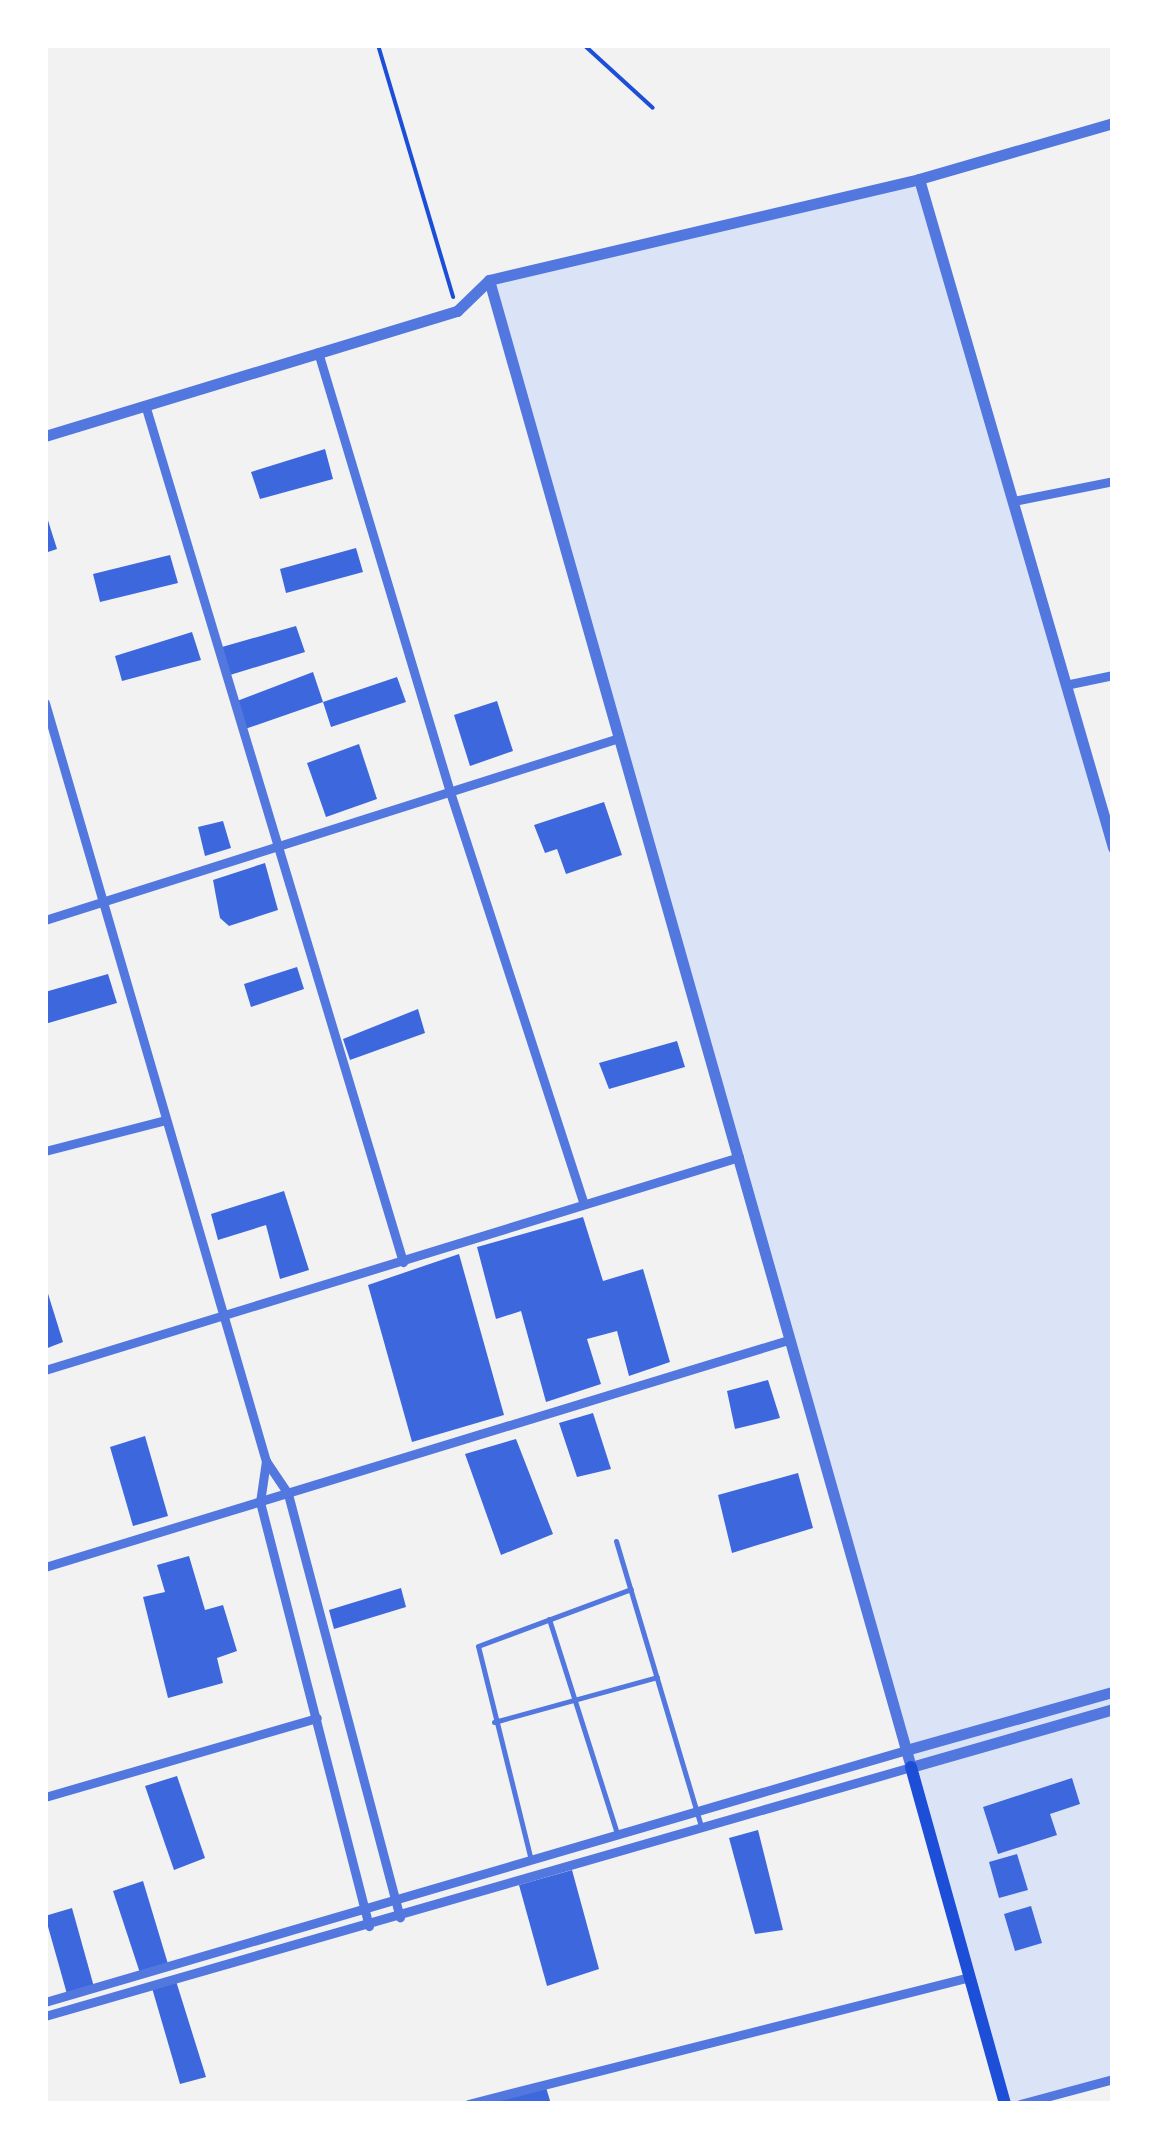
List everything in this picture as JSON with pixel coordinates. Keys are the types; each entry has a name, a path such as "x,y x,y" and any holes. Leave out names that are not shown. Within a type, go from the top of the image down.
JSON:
{"main road":[{"path":"911,1767 966,1978 1006,2104"}],"street":[{"path":"45,436 457,311 489,280 919,179 1113,123"},
{"path":"919,179 1070,684 1113,847"},
{"path":"489,280 911,1767"},
{"path":"318,352 450,792 584,1204"},
{"path":"146,408 276,851 403,1262"},
{"path":"1014,501 1113,482"},
{"path":"1070,684 1113,675"},
{"path":"45,703 266,1460 288,1494 400,1917"},
{"path":"45,920 276,851 619,738"},
{"path":"45,1151 166,1120"},
{"path":"45,1370 739,1157"},
{"path":"45,1566 788,1340"},
{"path":"266,1460 260,1502 369,1926"},
{"path":"45,2002 530,1856 1113,1692"},
{"path":"45,2016 369,1926 1113,1709"},
{"path":"45,1797 317,1718"},
{"path":"468,2104 966,1978"},
{"path":"1020,2104 1113,2079"}],"lane":[{"path":"616,1541 702,1830"},
{"path":"530,1856 478,1646 631,1590"},
{"path":"548,1619 617,1832"},
{"path":"494,1722 657,1677"}],"path":[{"path":"378,45 457,311"},
{"path":"584,45 653,108"}],"shaded area":[{"path":"919,179 1113,835 1113,2082 1028,2104 1008,2104 489,280"}],"building":[{"path":"325,449 333,479 260,499 251,472"},
{"path":"45,511 57,549 45,553"},
{"path":"356,548 363,572 286,593 280,569"},
{"path":"170,555 178,583 100,602 93,574"},
{"path":"296,626 305,652 230,675 222,647"},
{"path":"192,632 201,660 122,681 115,656"},
{"path":"313,672 323,702 245,729 237,701"},
{"path":"397,677 406,702 331,727 323,702"},
{"path":"497,701 513,751 470,766 454,715"},
{"path":"359,744 377,799 326,817 307,763"},
{"path":"604,802 622,855 566,874 557,849 545,853 534,825"},
{"path":"223,821 231,848 205,856 198,827"},
{"path":"265,863 278,910 229,926 220,918 213,880"},
{"path":"297,967 304,989 251,1007 244,984"},
{"path":"108,974 117,1003 45,1024 45,992"},
{"path":"418,1009 425,1033 350,1060 343,1039"},
{"path":"677,1041 685,1067 609,1089 599,1063"},
{"path":"284,1191 309,1270 280,1279 266,1225 218,1240 211,1214"},
{"path":"583,1217 603,1281 643,1269 670,1362 629,1376 617,1331 587,1339 601,1384 546,1402 521,1311 496,1319 477,1247"},
{"path":"459,1254 504,1415 412,1442 368,1285"},
{"path":"45,1284 63,1342 45,1349"},
{"path":"768,1380 780,1418 735,1429 727,1391"},
{"path":"593,1413 611,1469 577,1477 559,1423"},
{"path":"145,1436 168,1516 133,1526 110,1447"},
{"path":"516,1439 553,1534 501,1555 465,1454"},
{"path":"798,1473 813,1528 732,1553 718,1495"},
{"path":"189,1556 205,1610 223,1605 237,1651 217,1658 223,1683 168,1698 143,1597 165,1592 157,1565"},
{"path":"401,1588 406,1607 334,1629 329,1610"},
{"path":"177,1776 205,1858 174,1870 145,1786"},
{"path":"1072,1778 1080,1804 1050,1814 1057,1835 998,1854 983,1807"},
{"path":"758,1830 783,1930 755,1934 729,1838"},
{"path":"1017,1854 1028,1890 999,1898 989,1862"},
{"path":"572,1870 599,1969 547,1986 519,1885"},
{"path":"143,1881 168,1964 140,1973 113,1891"},
{"path":"1031,1906 1042,1943 1015,1951 1004,1914"},
{"path":"72,1908 94,1987 67,1994 45,1916"},
{"path":"176,1981 206,2077 180,2084 152,1988"},
{"path":"545,2084 551,2104 496,2104 495,2097"}]}
